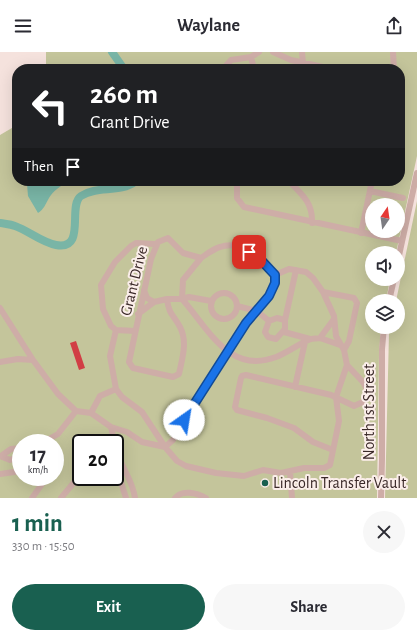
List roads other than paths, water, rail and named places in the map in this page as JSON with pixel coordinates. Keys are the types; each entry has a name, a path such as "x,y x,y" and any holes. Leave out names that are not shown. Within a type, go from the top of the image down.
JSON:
{"street":[{"path":"227,64 240,55 251,57 259,52"},
{"path":"274,52 291,60 309,64"},
{"path":"302,52 304,63"},
{"path":"393,52 394,64"},
{"path":"251,57 253,64"},
{"path":"401,246 414,203 417,173"},
{"path":"237,186 237,198 244,207 402,241"},
{"path":"294,186 305,196 312,210 312,222"},
{"path":"361,233 371,186"},
{"path":"370,191 403,198"},
{"name":"Grant Drive","path":"167,299 171,315 180,326 184,337 183,354 179,374 176,376 133,368 130,366 129,356 155,244 161,239 168,238 183,253 201,258"},
{"path":"135,331 116,330 108,321 103,309 100,290 102,280 115,262 131,246 136,244 155,244"},
{"path":"165,447 173,440 228,351 256,311 269,296 275,283 275,275 253,254 236,246 220,247 201,258 183,280 182,299 214,339 228,351 243,360 262,361 284,354 308,340 320,338 342,347"},
{"path":"275,275 283,270 296,270 306,272 313,278 333,310 334,319 347,365 366,386 367,395 361,404 354,406 349,405 336,397 242,376 235,407 237,410 267,418 294,428 313,442 333,450"},
{"path":"285,320 277,318 269,321 265,332 268,337 276,338 284,332 285,320 296,270"},
{"path":"144,290 147,298 154,302"},
{"path":"323,292 354,298 357,302 349,341 342,347"},
{"path":"218,293 227,293 234,296 237,306 232,317 224,320 215,317 212,312 211,302 218,293"},
{"path":"138,314 154,302 167,299 182,299 189,297 211,302"},
{"path":"237,306 256,311 269,321"},
{"path":"0,308 33,360 58,394 76,411 91,413 111,427 123,430 142,442 165,447"},
{"path":"320,338 334,319"},
{"path":"116,330 110,356 116,389 122,397 142,412 165,447 178,461 186,466 199,470 244,476 263,470 281,473 304,468 328,467 332,463 339,421 336,397 347,365"},
{"path":"284,332 308,340"},
{"name":"North 1st Street","path":"381,498 383,334"},
{"path":"295,387 308,340"},
{"path":"0,362 18,359 33,360"},
{"path":"91,413 100,396 116,389"},
{"path":"58,434 76,411"},
{"path":"111,427 113,434"},
{"path":"0,456 12,449"},
{"path":"0,456 10,460 12,459"},
{"path":"124,467 134,488 135,498"},
{"path":"0,474 12,472"},
{"path":"290,472 292,498"},
{"path":"61,498 72,485"},
{"path":"32,498 41,486"},
{"path":"122,486 126,498"},
{"path":"176,498 182,493 194,493 206,498"}],"water":[{"path":"27,186 61,186 53,193 38,213 28,196"}],"waterway":[{"path":"112,52 120,64"},
{"path":"0,223 15,226 51,244 65,245 71,241 74,235 77,201 81,196 94,191 116,189 126,186"}],"place":[{"name":"Lincoln Transfer Vault","path":"265,483"}]}
